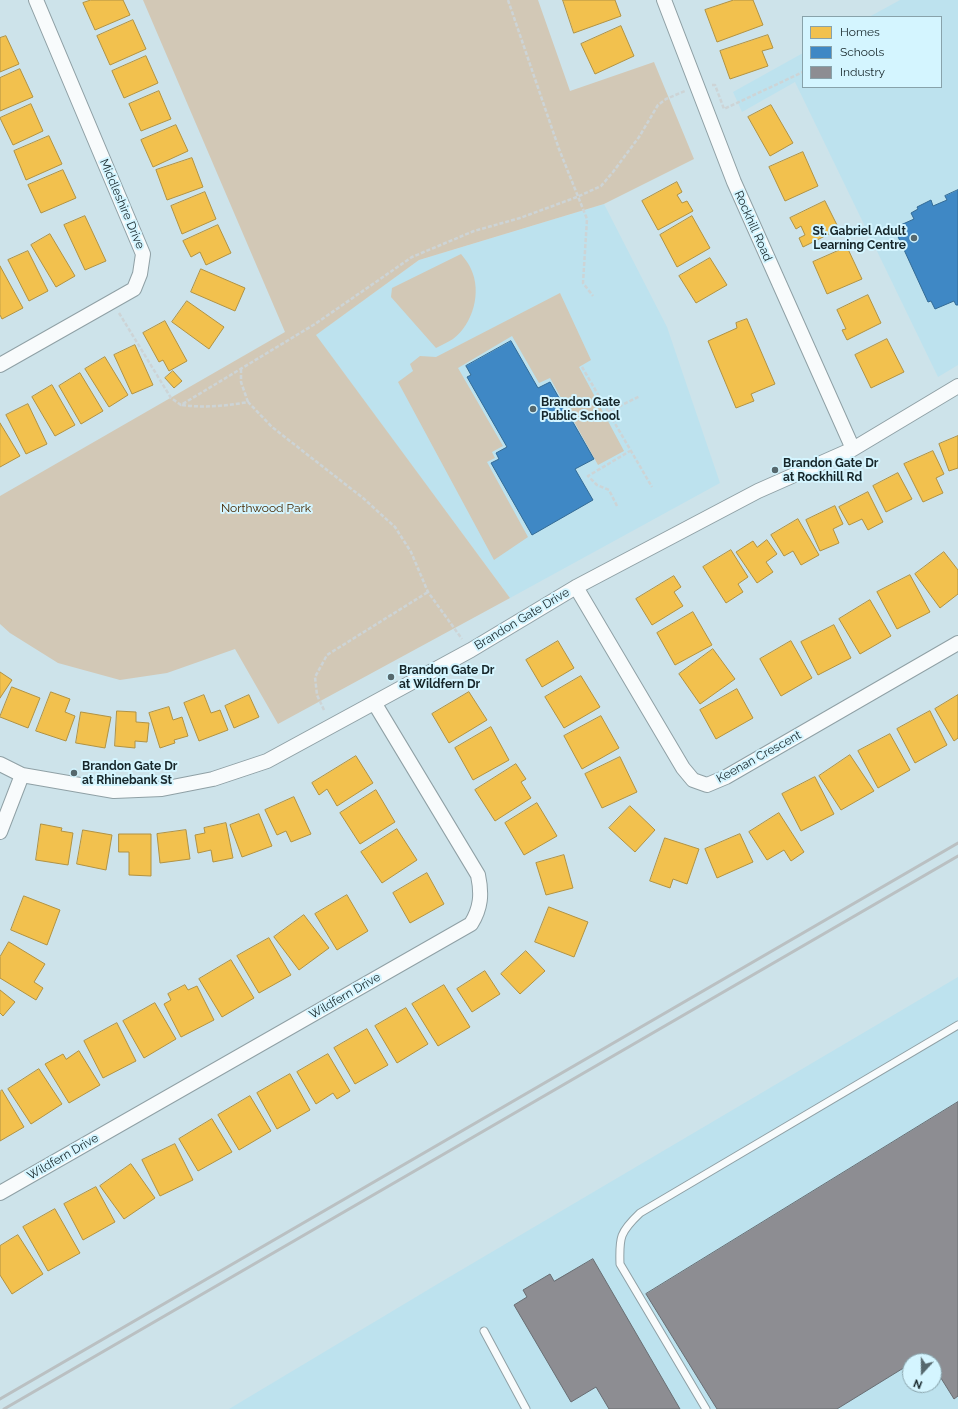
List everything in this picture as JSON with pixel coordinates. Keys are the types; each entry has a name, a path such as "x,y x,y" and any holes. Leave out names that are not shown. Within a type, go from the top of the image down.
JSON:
{"street":[{"name":"Middleshire Drive","path":"0,364 134,289 140,274 143,254 36,0"},
{"name":"Rockhill Road","path":"664,0 734,182 853,449"},
{"name":"Brandon Gate Drive","path":"0,764 22,775 114,791 162,789 213,779 266,761 375,704 471,650 576,587 758,491 853,449 958,386"},
{"name":"Keenan Crescent","path":"576,587 683,768 693,780 707,785 726,777 958,643"},
{"name":"Wildfern Drive","path":"0,1193 471,924 479,912 482,892 478,875 375,704"},
{"path":"0,832 22,775"}],"lane":[{"path":"706,1409 620,1264 619,1243 625,1227 640,1213 958,1025"},
{"path":"484,1331 526,1409"}],"path":[{"path":"508,0 577,197 587,219 583,283 593,296"},
{"path":"181,405 315,324 412,257 474,231 520,218 577,197 601,186 639,137 658,105 666,99 697,86 715,85 724,108 802,72"},
{"path":"112,302 172,398 181,405 195,407 224,406 248,402"},
{"path":"582,367 652,487"},
{"path":"241,368 241,382 248,402 272,427 363,498 395,527 412,552 428,592 471,650"},
{"path":"608,412 640,396"},
{"path":"617,506 609,490 597,485 588,476 630,451"},
{"path":"324,710 317,696 315,677 327,655 428,592"}],"shaded area":[{"name":"St. Gabriel Adult Learning Centre","path":"900,0 958,0 958,365 938,377 795,82 742,112 733,92 802,54 802,88 942,88 942,16 871,16"},
{"name":"Brandon Gate Public School","path":"604,204 667,327 720,483 510,598 315,335 419,260"},
{"path":"958,977 958,1409 229,1409 446,1279"}],"green space":[{"name":"Northwood Park","path":"143,0 538,0 570,91 654,62 694,159 604,204 419,260 316,335 510,598 278,724 235,649 167,673 120,680 58,663 10,633 0,624 0,496 285,332"},
{"path":"461,254 469,265 474,278 476,288 474,307 466,325 460,333 453,339 436,348 391,297 392,288"},
{"path":"560,293 591,360 579,367 624,451 598,465 550,378 539,383 512,336 458,368 503,446 492,452 495,458 487,462 528,537 494,560 398,382 413,371 410,364 420,356 436,357"}],"building: Homes":[{"path":"91,0 123,0 130,15 95,30 83,3"},
{"path":"563,0 615,0 621,16 574,33"},
{"path":"734,0 753,0 763,25 717,42 705,10"},
{"path":"133,20 146,49 110,65 97,36"},
{"path":"621,26 634,56 595,74 581,44"},
{"path":"768,35 773,48 762,51 768,66 730,79 720,51"},
{"path":"6,36 19,64 0,72 0,38"},
{"path":"146,56 158,83 124,98 112,71"},
{"path":"20,69 33,97 0,111 0,78"},
{"path":"159,91 171,119 141,131 129,104"},
{"path":"31,104 43,131 13,145 0,118"},
{"path":"771,105 793,143 770,156 748,117"},
{"path":"176,125 188,151 153,167 141,140"},
{"path":"49,136 62,164 26,180 14,151"},
{"path":"803,152 818,186 785,201 769,167"},
{"path":"192,158 203,187 167,200 156,170"},
{"path":"63,170 76,198 41,213 28,185"},
{"path":"677,182 682,192 677,195 682,203 687,201 693,211 658,230 642,201"},
{"path":"205,192 216,219 182,234 171,206"},
{"path":"825,201 839,229 803,247 799,238 805,235 801,226 796,229 790,218"},
{"path":"85,216 106,261 85,270 64,225"},
{"path":"692,216 710,248 677,267 660,235"},
{"path":"218,225 231,253 206,265 200,252 191,257 183,241"},
{"path":"50,234 75,276 56,287 31,245"},
{"path":"847,247 862,279 827,294 813,262"},
{"path":"28,251 48,291 29,301 8,260"},
{"path":"710,258 727,285 696,303 679,276"},
{"path":"0,266 23,308 2,319 0,315"},
{"path":"201,269 245,288 235,311 191,292"},
{"path":"868,295 881,323 847,340 842,330 846,329 837,310"},
{"path":"187,301 224,327 209,349 172,322"},
{"path":"747,319 775,384 751,394 754,401 736,408 708,341 737,328 736,323"},
{"path":"165,321 187,361 169,371 163,360 159,362 143,333"},
{"path":"887,339 904,372 871,388 855,355"},
{"path":"135,345 153,385 132,394 114,355"},
{"path":"105,357 128,395 109,407 85,369"},
{"path":"173,371 182,381 174,388 165,378"},
{"path":"80,373 103,411 81,424 59,386"},
{"path":"52,385 75,425 55,436 32,397"},
{"path":"28,404 47,444 26,454 6,415"},
{"path":"0,423 20,456 0,467"},
{"path":"958,436 958,468 949,471 939,444"},
{"path":"933,451 944,474 936,478 943,493 923,502 904,464"},
{"path":"898,473 912,499 886,512 873,486"},
{"path":"868,492 883,522 868,530 862,519 849,525 839,507"},
{"path":"835,506 843,524 833,529 839,543 820,551 806,520"},
{"path":"798,519 819,555 801,565 793,551 784,556 771,535"},
{"path":"767,540 777,554 766,562 773,572 757,583 736,552 753,541 757,547"},
{"path":"731,550 748,577 738,584 743,592 726,603 703,567"},
{"path":"944,552 958,570 958,594 940,608 915,574"},
{"path":"910,575 930,612 897,629 877,592"},
{"path":"674,576 681,587 674,592 683,606 652,625 636,599"},
{"path":"870,600 891,636 860,654 839,619"},
{"path":"693,612 712,645 675,665 657,633"},
{"path":"834,625 851,658 818,675 801,642"},
{"path":"558,641 574,668 542,687 526,660"},
{"path":"791,641 812,678 781,696 760,659"},
{"path":"713,649 735,679 700,704 679,674"},
{"path":"0,672 12,680 0,698"},
{"path":"581,676 600,707 564,728 545,697"},
{"path":"12,687 40,698 28,728 0,717"},
{"path":"737,689 753,718 716,739 700,710"},
{"path":"51,692 70,699 65,712 75,716 66,741 36,731"},
{"path":"469,692 487,720 449,743 432,714"},
{"path":"204,695 211,713 220,710 228,730 199,741 184,703"},
{"path":"249,695 259,717 234,728 225,706"},
{"path":"958,695 958,738 954,741 935,709"},
{"path":"169,707 173,720 182,717 188,736 174,740 175,743 160,748 149,713"},
{"path":"117,711 136,712 136,722 149,723 147,742 135,741 135,748 115,746"},
{"path":"930,711 947,745 915,763 897,729"},
{"path":"81,712 111,717 105,748 76,743"},
{"path":"601,716 619,748 582,769 564,736"},
{"path":"491,727 509,760 473,780 455,748"},
{"path":"890,734 910,770 878,788 858,751"},
{"path":"850,755 874,791 841,810 819,776"},
{"path":"356,756 373,783 337,806 327,789 319,795 312,783"},
{"path":"620,757 637,792 602,808 585,774"},
{"path":"516,764 526,779 521,782 531,798 495,821 475,790"},
{"path":"815,777 834,814 801,831 782,794"},
{"path":"376,790 395,822 360,844 340,813"},
{"path":"294,797 311,834 291,842 286,831 277,835 265,810"},
{"path":"537,803 557,836 524,855 505,823"},
{"path":"630,806 655,830 635,852 609,828"},
{"path":"779,813 804,852 791,861 784,850 767,860 749,832"},
{"path":"259,814 272,846 242,857 230,825"},
{"path":"226,823 233,858 213,862 211,850 198,853 195,835 205,833 204,828"},
{"path":"41,824 62,828 61,831 73,833 68,865 36,860"},
{"path":"397,829 417,860 382,883 361,852"},
{"path":"83,830 112,835 106,870 77,864"},
{"path":"186,830 190,859 160,863 157,834"},
{"path":"119,834 151,834 151,876 129,875 129,852 119,852"},
{"path":"740,834 753,862 717,878 705,849"},
{"path":"665,838 699,849 687,884 673,879 670,888 650,881"},
{"path":"564,855 573,888 546,895 536,863"},
{"path":"427,873 444,904 410,923 393,893"},
{"path":"347,895 368,931 337,950 315,914"},
{"path":"24,896 60,910 47,945 11,930"},
{"path":"549,907 588,922 574,957 535,942"},
{"path":"304,915 329,948 299,970 274,937"},
{"path":"269,938 291,975 259,993 237,956"},
{"path":"9,942 45,964 34,982 43,988 36,1000 0,978 0,957"},
{"path":"526,951 545,971 520,994 501,974"},
{"path":"231,960 254,998 222,1017 199,979"},
{"path":"485,971 500,994 472,1012 457,989"},
{"path":"185,985 188,990 197,986 214,1020 181,1037 164,1004 171,1000 168,994"},
{"path":"444,985 470,1027 438,1046 412,1004"},
{"path":"0,990 15,1002 3,1016 0,1013"},
{"path":"155,1003 176,1039 144,1058 123,1021"},
{"path":"406,1008 428,1044 397,1063 375,1026"},
{"path":"117,1023 136,1061 103,1078 84,1041"},
{"path":"367,1029 388,1065 355,1084 334,1048"},
{"path":"79,1051 100,1085 69,1103 45,1064 63,1054 66,1059"},
{"path":"328,1054 350,1091 337,1099 333,1093 316,1104 297,1072"},
{"path":"39,1069 62,1104 31,1124 8,1089"},
{"path":"290,1074 310,1110 277,1129 257,1093"},
{"path":"2,1090 24,1127 0,1141 0,1092"},
{"path":"250,1096 271,1131 239,1150 218,1115"},
{"path":"212,1119 232,1152 198,1171 179,1139"},
{"path":"175,1144 193,1180 160,1196 142,1160"},
{"path":"131,1164 155,1198 124,1219 100,1186"},
{"path":"96,1187 115,1222 83,1240 64,1204"},
{"path":"55,1209 80,1253 48,1271 23,1227"},
{"path":"18,1235 43,1274 12,1294 0,1275 0,1246"}],"building: Schools":[{"path":"958,190 958,305 956,305 954,301 935,309 931,301 928,302 894,228 914,219 911,213 918,209 917,207 931,200 933,206 947,200 945,196"},
{"path":"511,341 538,388 550,382 594,459 575,469 593,500 532,535 491,463 499,459 496,453 507,447 467,377 471,375 466,366"}],"building: Industry":[{"path":"958,1102 958,1396 954,1399 942,1380 942,1353 902,1353 902,1369 837,1409 717,1409 646,1294"},
{"path":"593,1259 680,1409 609,1409 596,1387 571,1402 514,1305 527,1297 523,1290 550,1274 554,1281"}],"railway":[{"path":"0,1399 958,843"},
{"path":"4,1409 958,856"}],"place":[{"name":"St. Gabriel Adult Learning Centre","path":"914,238"},
{"name":"Brandon Gate Public School","path":"533,409"},
{"name":"Brandon Gate Dr at Rockhill Rd","path":"775,470"},
{"name":"Brandon Gate Dr at Wildfern Dr","path":"391,677"},
{"name":"Brandon Gate Dr at Rhinebank St","path":"74,773"}]}
